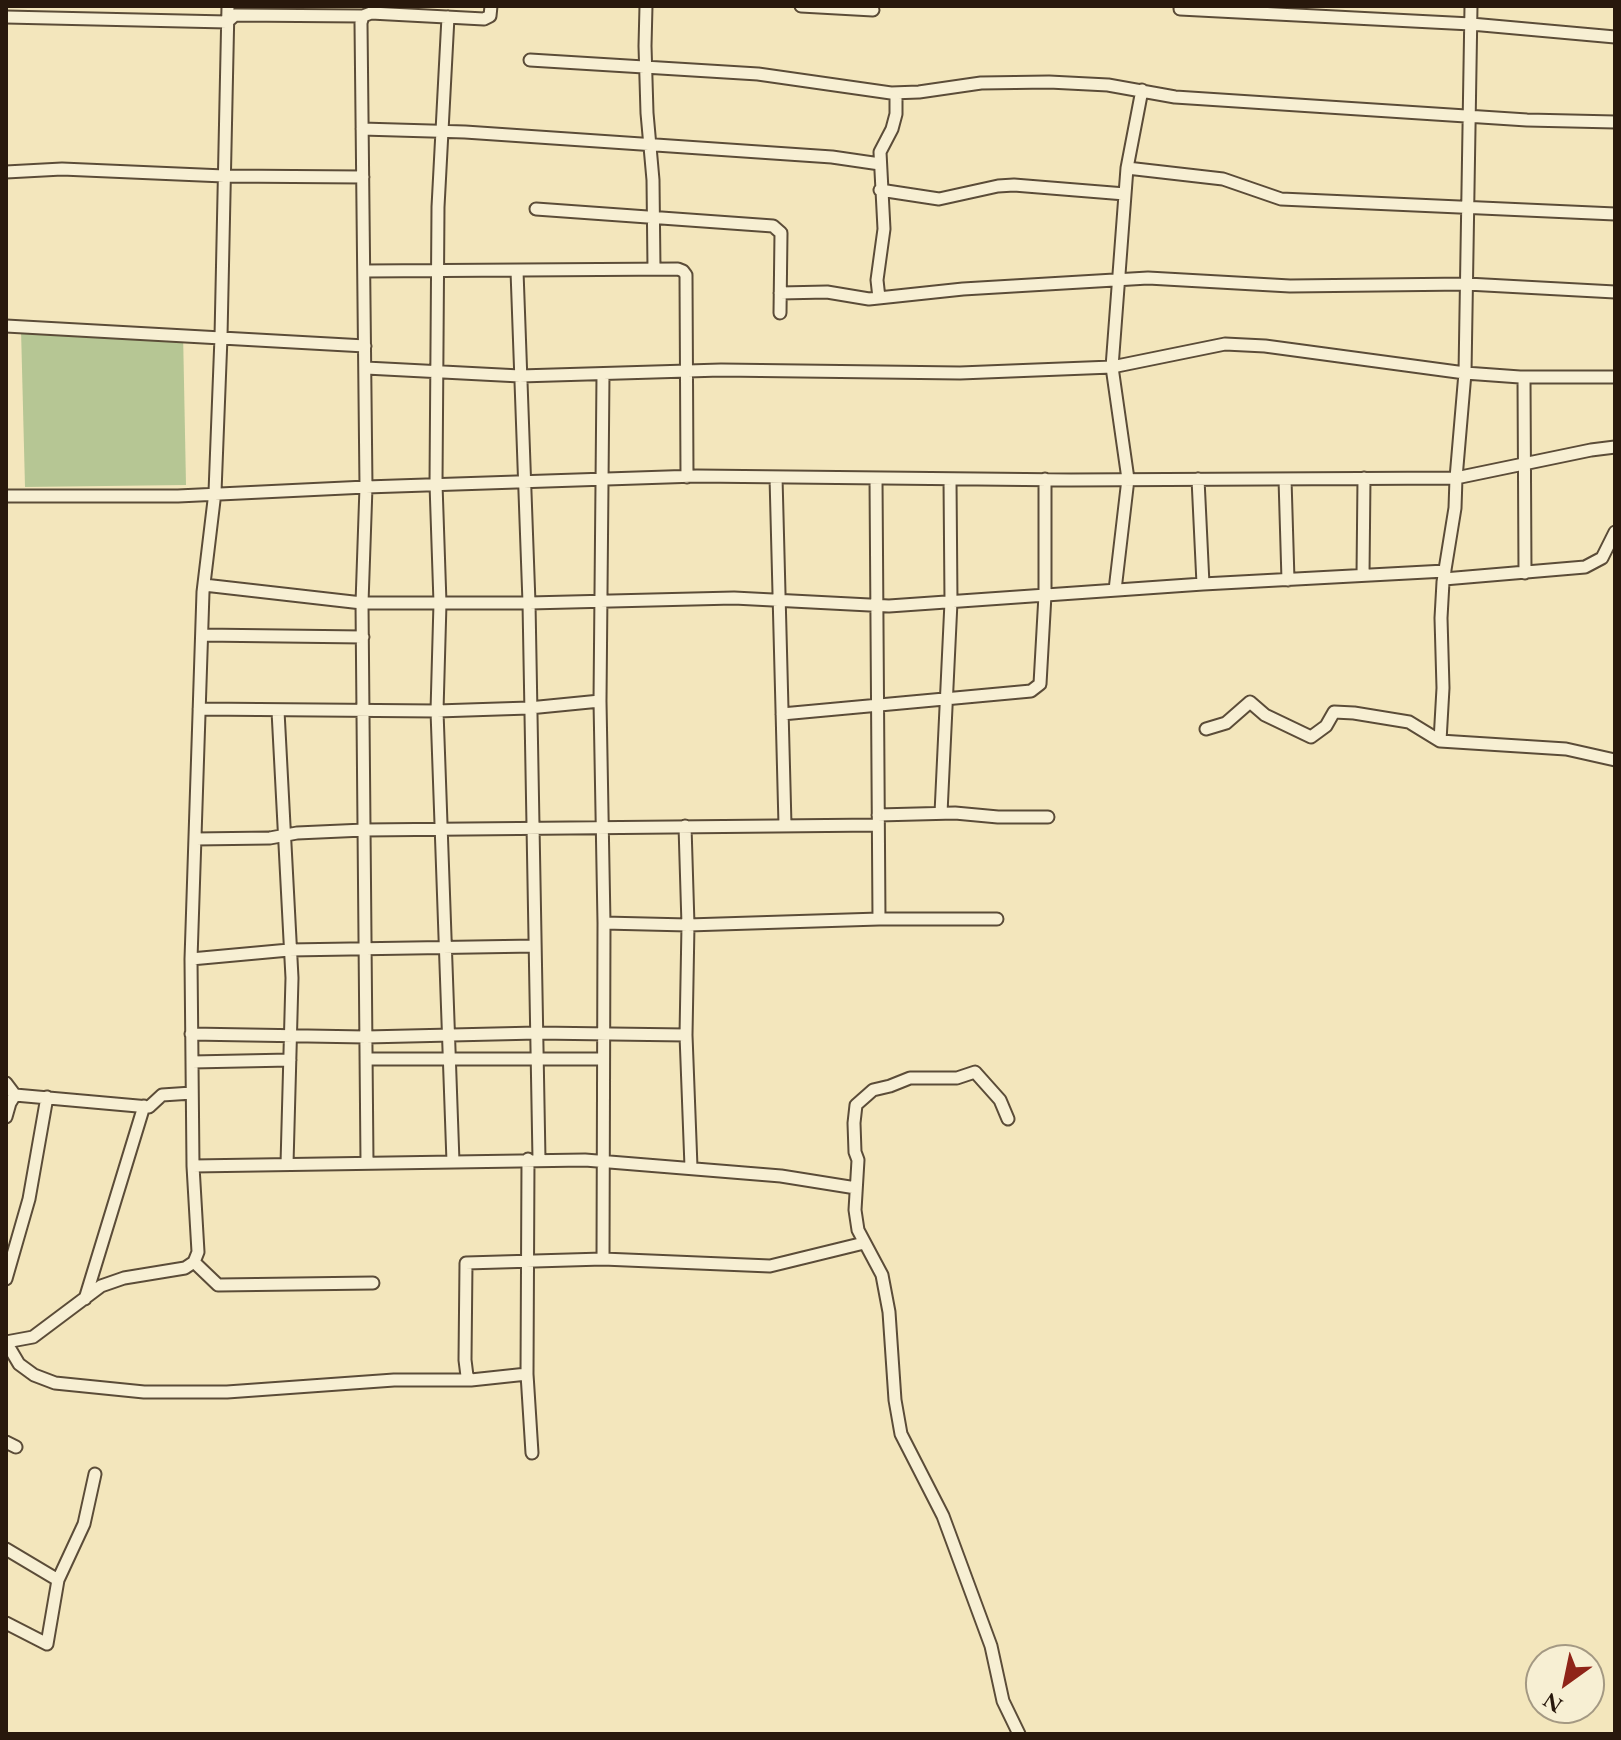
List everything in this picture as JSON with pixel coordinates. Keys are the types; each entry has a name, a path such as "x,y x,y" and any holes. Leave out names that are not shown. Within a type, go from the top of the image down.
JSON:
{"street":[{"path":"228,6 215,492 204,585 191,959 193,1166 198,1252 194,1262 185,1268 124,1278 101,1286 33,1337 6,1342 19,1364 34,1375 55,1383 144,1392 227,1392 387,1380 471,1380 527,1374"},
{"path":"6,17 227,22 235,15 363,16 371,13 484,19 490,16 491,6"},
{"path":"646,6 654,269"},
{"path":"801,6 873,10"},
{"path":"1440,741 1443,688 1441,618 1444,575 1455,508 1465,373 1471,6"},
{"path":"1180,9 1471,24 1615,37"},
{"path":"363,16 366,487 362,603 367,1162"},
{"path":"448,17 440,131 436,484 440,603 437,711 453,1162"},
{"path":"530,60 758,74 896,93 981,83 1049,82 1142,90 1175,97 1615,122"},
{"path":"1115,590 1128,479 1112,367 1127,168 1142,90"},
{"path":"879,298 877,280 884,229 880,164 882,145 892,129 896,114 896,93"},
{"path":"362,129 440,131 832,157 880,164"},
{"path":"1127,168 1223,179 1281,199 1615,214"},
{"path":"6,172 100,170 224,176 363,177"},
{"path":"880,190 939,199 1014,185 1125,194"},
{"path":"536,209 773,226 781,233 780,313"},
{"path":"364,271 678,269 686,275 687,477"},
{"path":"517,271 529,603 537,1033 534,1159 526,1262 527,1374 532,1453"},
{"path":"780,293 827,292 879,298 963,289 1148,278 1290,286 1467,284 1615,292"},
{"path":"6,326 365,346"},
{"path":"366,368 520,376 686,372 960,373 1112,367 1225,344 1265,346 1524,378 1615,377"},
{"path":"603,375 600,701 604,923 603,1259"},
{"path":"1524,378 1525,573"},
{"path":"6,496 178,496 215,492 687,477 1456,478 1615,447"},
{"path":"776,477 785,825"},
{"path":"876,478 879,919"},
{"path":"1363,575 1364,478"},
{"path":"941,813 951,602 950,479"},
{"path":"782,714 1031,691 1040,684 1045,595 1045,479"},
{"path":"1198,479 1203,584"},
{"path":"1285,479 1288,580"},
{"path":"204,585 362,603 734,598 878,606 1363,575 1525,573 1595,564 1602,558 1615,532"},
{"path":"202,635 363,637"},
{"path":"199,709 437,711 529,708 600,701"},
{"path":"1206,729 1226,723 1250,702 1265,715 1311,737 1326,726 1334,712 1409,722 1440,741 1566,749 1615,760"},
{"path":"278,711 292,978 287,1164"},
{"path":"195,839 364,830 441,832 603,826 785,825 941,813 1048,817"},
{"path":"685,826 688,925 686,1035 691,1167"},
{"path":"604,923 688,925 997,919"},
{"path":"191,959 289,950 535,946"},
{"path":"191,1034 366,1037 537,1033 686,1035"},
{"path":"366,1059 603,1059"},
{"path":"192,1062 290,1060"},
{"path":"1008,1119 1000,1100 975,1072 957,1078 910,1078 873,1090 856,1105 854,1123 858,1160 858,1230 882,1275 889,1312 895,1400 901,1434 943,1516 991,1646 1003,1701 1016,1732"},
{"path":"6,1083 15,1095 144,1106 154,1104 162,1095 192,1093"},
{"path":"6,1117 15,1095"},
{"path":"6,1279 29,1199 47,1097"},
{"path":"85,1299 144,1106"},
{"path":"193,1166 534,1159 601,1161 781,1176 856,1188"},
{"path":"471,1380 465,1371 466,1263 603,1259 770,1266 864,1243"},
{"path":"194,1262 218,1285 373,1283"},
{"path":"6,1623 47,1644 58,1580 84,1524 95,1474"},
{"path":"6,1549 58,1580"}],"green space":[{"path":"21,329 183,331 186,485 25,487"}]}
